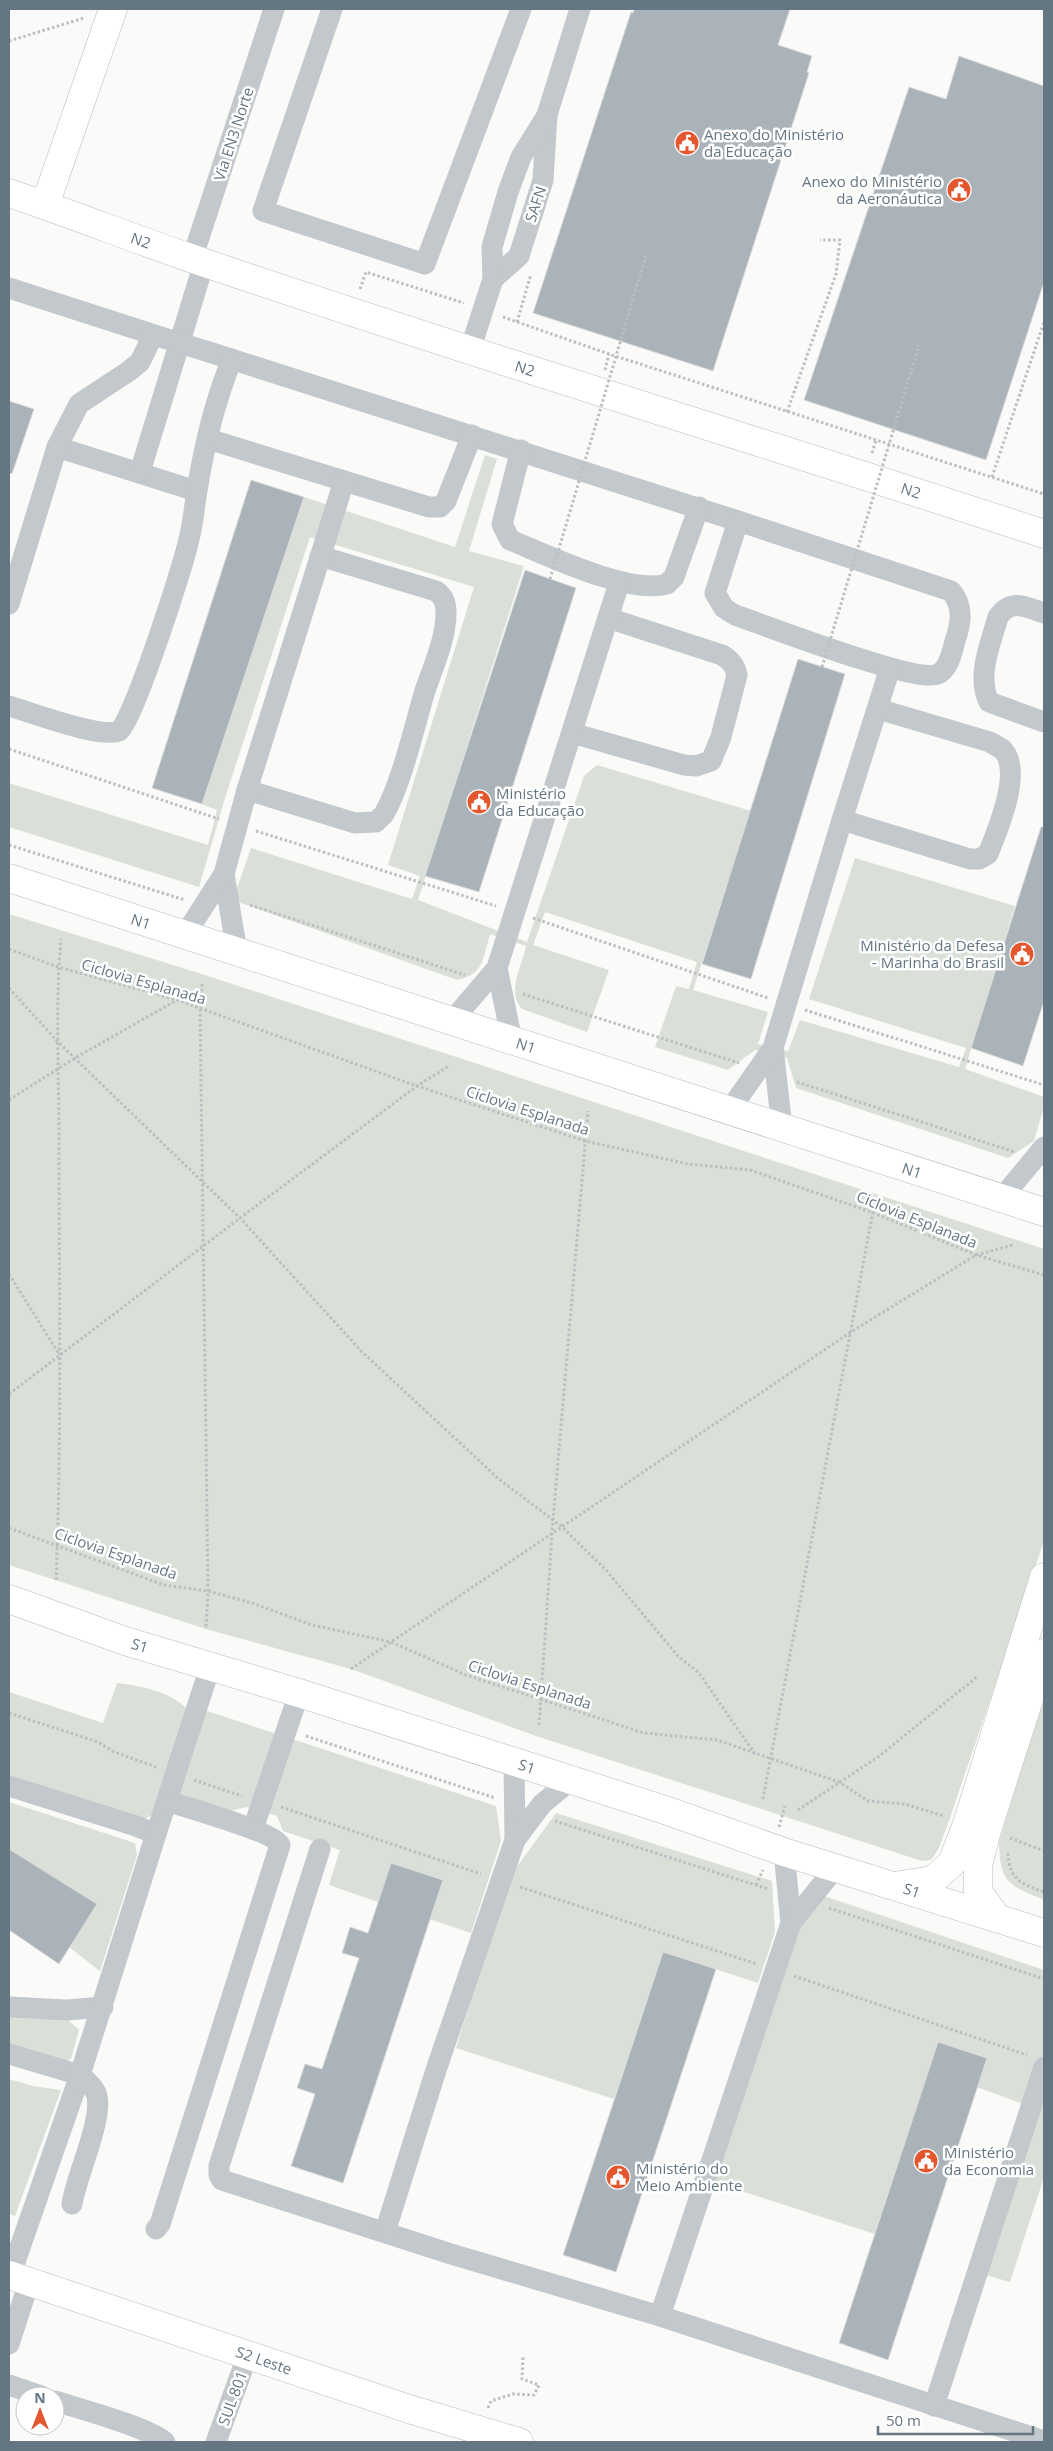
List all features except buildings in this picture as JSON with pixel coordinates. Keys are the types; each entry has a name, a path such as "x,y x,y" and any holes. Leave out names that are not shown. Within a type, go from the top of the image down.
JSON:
{"main road":[{"path":"45,205 103,12"},
{"name":"N2","path":"9,193 198,261 1044,534"},
{"name":"N1","path":"9,878 1044,1212"},
{"path":"996,1918 978,1892 977,1827 1044,1577"},
{"name":"S1","path":"9,1599 124,1641 298,1693 571,1780 784,1852 1044,1933"},
{"path":"896,1886 932,1880 952,1863 977,1827 1044,1653"},
{"name":"S2 Leste","path":"16,2278 519,2442"}],"street":[{"name":"Via EN3 Norte","path":"140,472 198,261 274,9"},
{"path":"332,9 263,211 425,264 521,9"},
{"name":"SAFN","path":"519,256 543,180 547,115 580,9"},
{"name":"SAFN","path":"470,350 493,279 492,246 521,156 547,115"},
{"path":"521,156 534,158 545,164"},
{"path":"492,246 505,254 519,256"},
{"path":"493,279 519,256"},
{"path":"9,288 158,337 699,507 951,591 957,598 961,614 947,666 942,672 927,676 890,668 735,615 724,608 716,593 738,521"},
{"path":"9,604 57,447 79,404 130,372 140,362 158,337"},
{"path":"9,706 98,733 118,731 125,726 141,686 188,544 196,491 218,395 232,359"},
{"path":"208,439 418,505 440,507 446,501 472,435"},
{"path":"57,447 196,491"},
{"path":"521,450 502,524 510,540 619,583 646,586 667,584 674,577 699,507"},
{"path":"184,934 224,874 247,790 344,481"},
{"path":"247,790 355,823 376,822 383,815 405,757 442,638 446,616 445,602 436,590 320,556"},
{"path":"451,1022 494,979 619,583"},
{"path":"1044,613 1018,605 1008,606 1002,610 998,617 984,669 983,685 989,702 1044,722"},
{"path":"572,733 684,766 696,766 711,761 721,737 737,675 736,668 729,660 722,654 608,618"},
{"path":"782,1128 768,1072 842,820 890,668"},
{"path":"842,820 970,859 979,859 988,854 1000,821 1010,781 1011,766 1003,750 990,742 878,709"},
{"path":"224,874 237,952"},
{"path":"494,979 512,1041"},
{"path":"729,1111 768,1072"},
{"path":"1002,1200 1040,1153"},
{"path":"9,2344 16,2278 210,1667"},
{"path":"253,1829 298,1693"},
{"path":"385,2232 437,2067 524,1809 514,1762"},
{"path":"524,1809 542,1804 571,1780"},
{"path":"9,1786 156,1834"},
{"path":"156,2230 160,2224 280,1845 275,1839 253,1829 167,1801"},
{"path":"320,1849 219,2166 219,2175 222,2180 660,2316 1044,2441"},
{"path":"660,2316 798,1898 784,1852"},
{"path":"798,1898 836,1867"},
{"path":"9,2007 67,2010 103,2007"},
{"path":"9,2054 80,2075 94,2089 98,2101 95,2123 72,2204"},
{"path":"934,2406 1037,2113 1040,2062"},
{"name":"SUL 801","path":"216,2442 248,2354"},
{"path":"65,2404 137,2428 166,2442"}],"path":[{"path":"9,42 103,12"},
{"path":"787,412 836,274 840,240 820,240"},
{"path":"550,579 646,255"},
{"path":"352,311 366,272 618,357 1044,494"},
{"path":"992,476 1044,322"},
{"path":"822,666 919,346"},
{"path":"9,845 203,906"},
{"path":"228,897 494,979 768,1072 1040,1153"},
{"path":"56,1580 59,1354 58,967 61,939"},
{"name":"Ciclovia Esplanada","path":"9,949 58,967 177,1000 417,1086 585,1141 688,1164 750,1170 874,1212 976,1255 1044,1276"},
{"path":"202,984 200,1008 202,1245 208,1591 206,1629"},
{"path":"9,988 58,1042 240,1218 361,1351 500,1480 561,1526 606,1570 678,1656 699,1672 755,1754"},
{"path":"9,1100 75,1058 177,1000"},
{"path":"9,1394 202,1245 417,1086 449,1066"},
{"path":"539,1725 539,1698 553,1520 588,1111"},
{"path":"763,1799 875,1201"},
{"path":"351,1669 851,1332 976,1255 1013,1245"},
{"path":"9,1274 59,1354"},
{"name":"Ciclovia Esplanada","path":"9,1528 164,1585 208,1591 252,1603 312,1625 391,1642 466,1675 644,1734 717,1740 839,1782 868,1801 905,1804 1044,1851"},
{"path":"798,1810 878,1758 978,1676"},
{"path":"9,1713 98,1742 114,1752 164,1770"},
{"path":"306,1736 1044,1979"},
{"path":"192,1780 244,1796"},
{"path":"280,1807 501,1881 775,1969 1040,2062"},
{"path":"1008,1854 1008,1866 1020,1883 1044,1892"},
{"path":"479,2430 491,2401 513,2394 534,2395 539,2385 522,2379 523,2355"}],"shaded area":[{"path":"485,455 497,459 469,551 524,566 418,900 527,942 584,776 597,765 751,811 693,990 768,1012 758,1044 788,1051 800,1020 959,1067 966,1048 809,999 855,858 1015,906 965,1069 1044,1097 1044,1106 1034,1141 1008,1158 796,1088 787,1058 755,1050 728,1070 655,1047 676,986 689,989 697,962 545,912 533,945 609,970 587,1032 522,1009 517,1002 515,994 516,979 526,946 490,934 484,958 477,970 466,978 457,980 233,900 251,848 412,899 420,876 388,865 474,587 310,537 225,798 199,887 9,827 9,783 208,845 217,810 202,804 304,497 455,547"},
{"path":"9,914 205,975 1044,1249 1044,1541 950,1818 938,1850 931,1860 922,1861 536,1736 351,1669 206,1629 9,1565"},
{"path":"117,1683 135,1685 163,1694 180,1702 186,1708 153,1814 141,1821 9,1778 9,1692 103,1723"},
{"path":"1044,1694 1044,1900 1014,1886 1008,1881 1001,1866 999,1842"},
{"path":"204,1710 496,1806 501,1841 471,1933 429,1919 443,1880 391,1863 378,1902 329,1885 340,1850 283,1831 277,1816 246,1807 226,1812 176,1795"},
{"path":"9,1802 135,1843 137,1855 100,1971 69,1947 97,1904 9,1849"},
{"path":"556,1813 772,1881 775,1932 758,1983 663,1952 614,2099 456,2048 508,1879"},
{"path":"821,1895 1044,1970 1044,2177 1010,2282 985,2275 1039,2110 977,2087 987,2058 938,2042 875,2234 713,2182 804,1907"},
{"path":"9,2018 67,2019 79,2030 71,2059 59,2063 9,2047"},
{"path":"9,2079 33,2086 61,2090 15,2216 9,2214"}],"place":[{"name":"Anexo do Ministério da Educação","path":"687,143"},
{"name":"Anexo do Ministério da Aeronáutica","path":"959,190"},
{"name":"Ministério da Educação","path":"479,802"},
{"name":"Ministério da Defesa - Marinha do Brasil","path":"1022,954"},
{"name":"Ministério da Economia","path":"926,2161"},
{"name":"Ministério do Meio Ambiente","path":"618,2177"}]}
